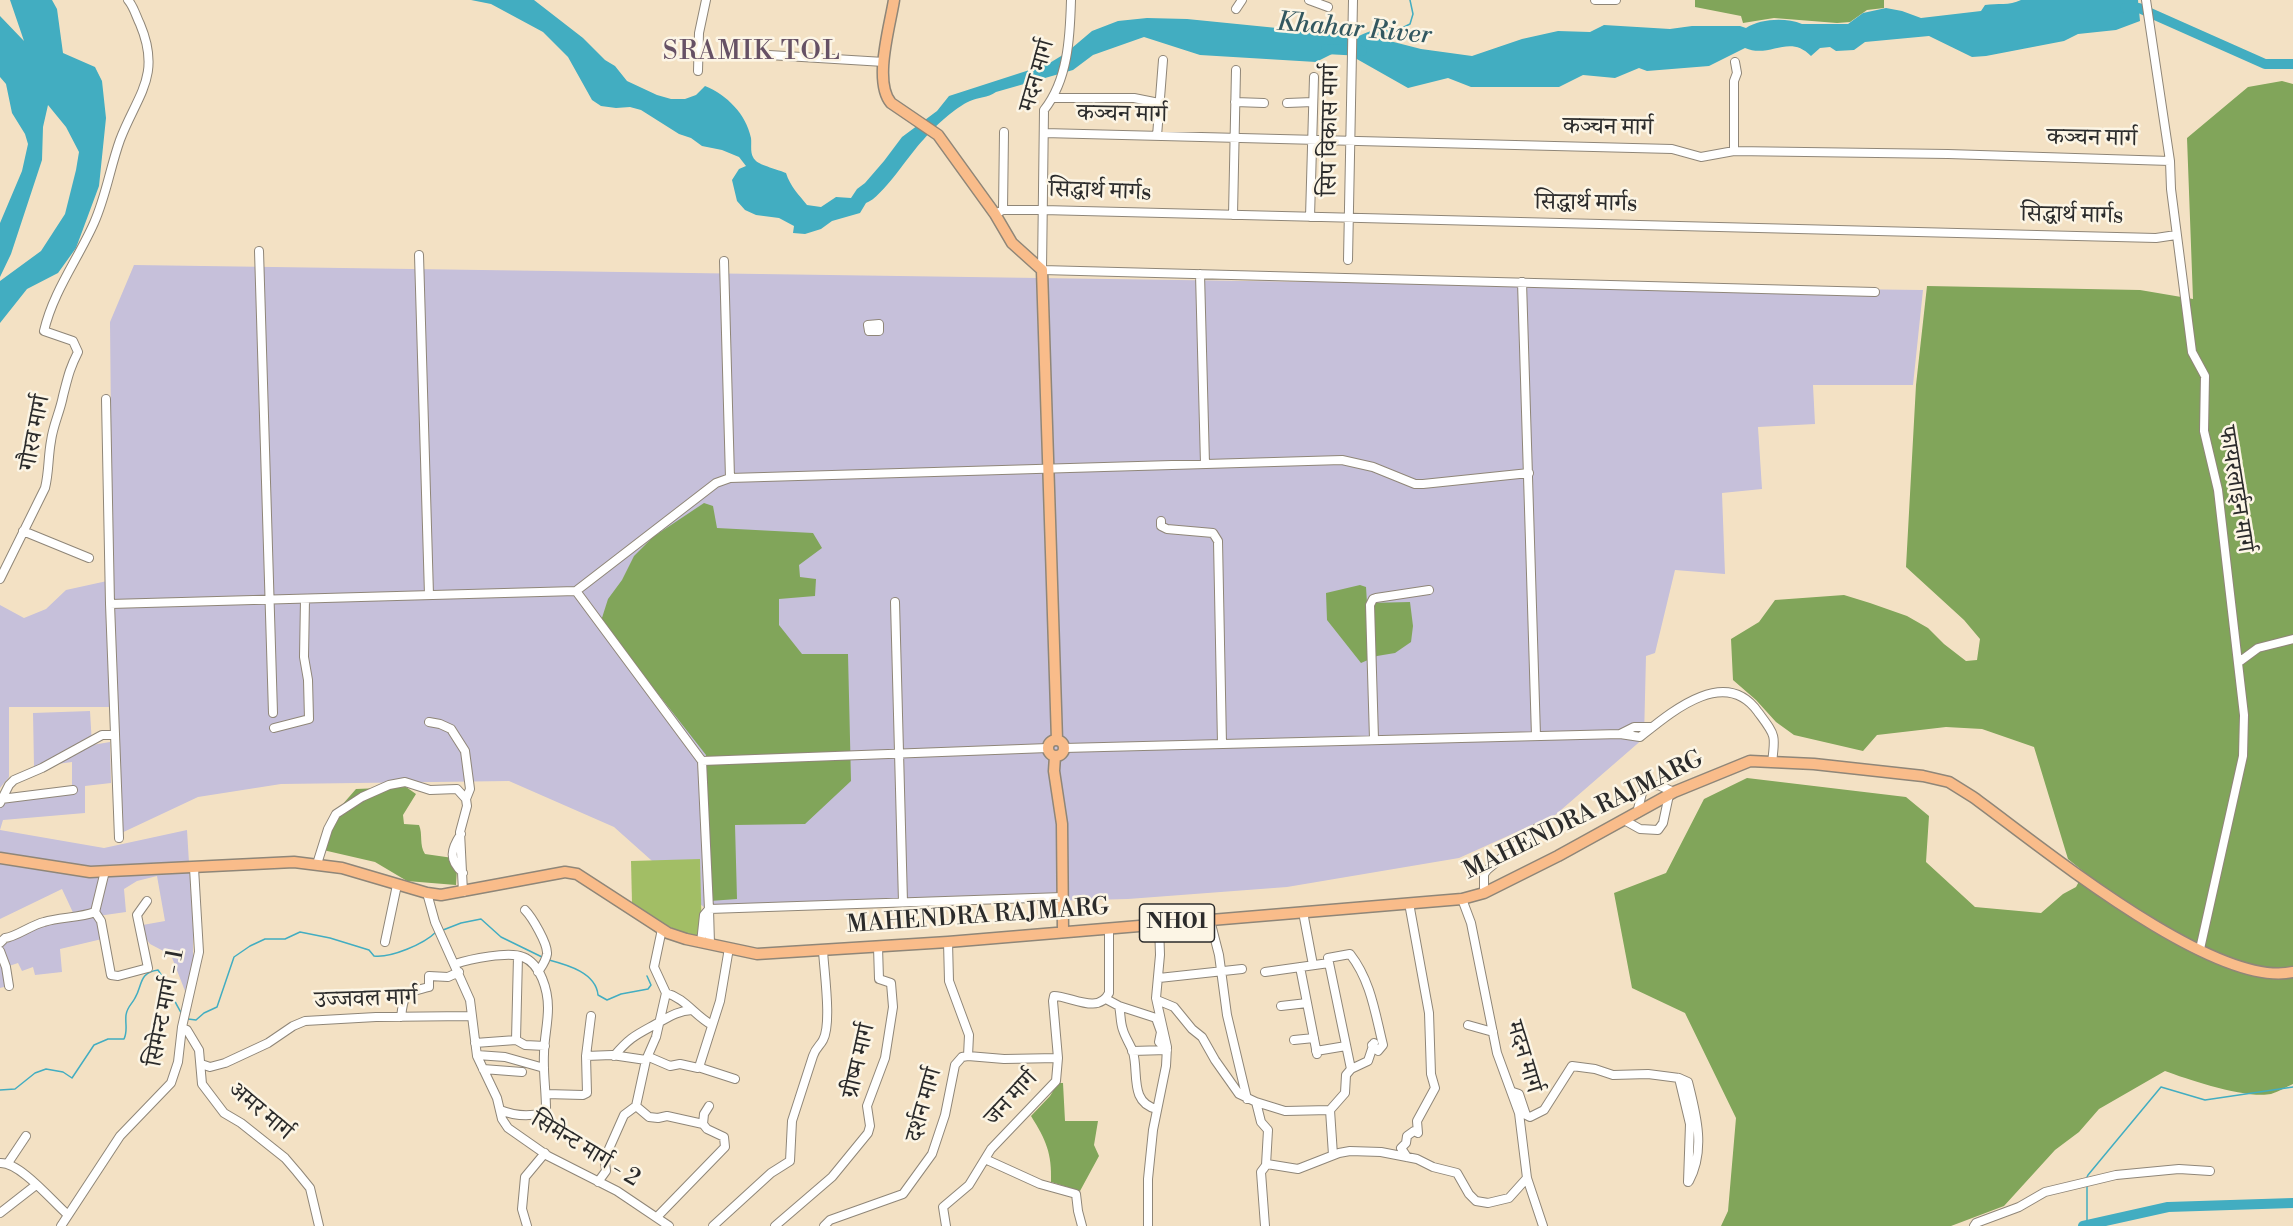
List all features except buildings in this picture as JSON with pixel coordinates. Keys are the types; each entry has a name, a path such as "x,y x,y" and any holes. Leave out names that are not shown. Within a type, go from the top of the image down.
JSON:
{"highway":[{"path":"894,0 884,62 883,80 886,97 938,135 999,212 1012,243 1042,270 1056,748 1054,771 1062,824 1064,933"},
{"name":"MAHENDRA RAJMARG","path":"0,858 90,872 294,862 342,868 397,885 441,895 565,872 577,874 668,933 757,954 1064,933 1462,899 1484,892 1558,856 1672,794 1750,761 1814,764 1923,776 1949,782 2154,927 2237,967 2274,973 2293,972"}],"street":[{"path":"698,71 699,33 706,0"},
{"name":"मदन मार्ग","path":"1042,270 1044,110 1054,98 1070,37 1071,0"},
{"path":"1236,9 1242,0"},
{"path":"1309,0 1328,8"},
{"name":"सिप विकास मार्ग","path":"1348,260 1353,0"},
{"path":"1595,0 1616,0"},
{"name":"फायरलाईन मार्ग","path":"2146,0 2170,160 2176,235 2192,352 2205,376 2204,431 2218,490 2244,715 2242,756 2200,949"},
{"name":"गौरव मार्ग","path":"0,579 45,488 54,423 63,397 65,379 78,352 73,340 44,330 49,311 94,223 108,188 120,141 147,82 149,69 145,37 131,1"},
{"path":"769,55 884,62"},
{"path":"1157,136 1162,60"},
{"path":"1734,151 1734,81 1737,73 1735,62"},
{"path":"1233,215 1236,70"},
{"path":"1310,217 1314,76"},
{"path":"1054,98 1134,98 1159,103"},
{"path":"1235,102 1264,103"},
{"path":"1287,103 1313,102"},
{"path":"999,212 1004,132"},
{"name":"कञ्चन मार्ग","path":"1044,133 1672,149 1701,157 1734,151 2170,160"},
{"name":"सिद्धार्थ मार्गs","path":"999,212 1043,210 2156,238 2176,235"},
{"path":"259,251 273,713"},
{"path":"419,255 429,596"},
{"path":"724,261 730,478"},
{"path":"1042,270 1875,292"},
{"path":"1200,274 1205,464"},
{"path":"1522,282 1533,593 1531,642 1536,736"},
{"path":"106,399 110,604 119,838"},
{"path":"110,604 576,591 716,483 730,478 1342,460 1373,467 1414,484 1528,473"},
{"path":"1161,520 1161,526 1167,529 1213,533 1218,541 1222,744"},
{"path":"23,531 89,558"},
{"path":"1374,739 1370,605 1376,598 1429,590"},
{"path":"576,591 702,761 709,909 706,943"},
{"path":"274,728 309,719 308,680 304,657 305,599"},
{"path":"895,602 903,902"},
{"path":"2238,662 2258,648 2293,639"},
{"path":"702,761 1374,739 1640,736 1693,698 1722,692 1733,694 1755,707 1774,734 1772,762"},
{"path":"429,722 440,723 451,729 465,751 470,789 460,834 464,892"},
{"path":"1,801 14,780 42,768 102,735 115,735"},
{"path":"317,864 328,829 336,814 365,795 389,785 405,782 430,790 457,789 466,799"},
{"path":"1624,820 1640,829 1658,830 1663,823 1672,794 1658,785 1647,786 1642,793 1637,813"},
{"path":"1,801 73,790"},
{"path":"1484,892 1484,874 1487,870 1537,828"},
{"name":"सिमेन्ट मार्ग - 1","path":"61,1226 120,1136 171,1083 178,1062 182,1028 199,952 194,868"},
{"path":"105,871 95,912 101,921 111,975 118,976 148,968 137,915 147,901"},
{"path":"386,942 397,885"},
{"name":"सिमेन्ट मार्ग - 2","path":"427,893 435,922 470,1000 477,1055 497,1098 502,1119 508,1128 544,1153 617,1191 669,1226"},
{"path":"709,909 1063,897"},
{"name":"मदन मार्ग","path":"1462,899 1471,922 1497,1053 1519,1113 1527,1178 1543,1226"},
{"path":"1407,1157 1401,1148 1406,1143 1407,1136 1414,1131 1418,1133 1417,1121 1435,1088 1431,1074 1428,1013 1409,903"},
{"path":"525,910 533,920 547,949 546,959 538,972"},
{"path":"0,943 5,938 11,938 18,932 43,922 95,912"},
{"path":"1303,912 1312,965"},
{"path":"1210,920 1215,934 1227,1015 1251,1100 1261,1122 1268,1130 1266,1165 1261,1172 1265,1226"},
{"path":"1148,1226 1148,1179 1167,1050 1157,1000 1159,924"},
{"path":"1109,928 1109,993 1106,999 1119,1006 1156,1018 1161,1032 1159,1042 1167,1050"},
{"path":"598,1182 606,1171 605,1162 608,1151 624,1115 636,1106 659,1022 666,993 654,967 654,961 660,948 662,929"},
{"name":"दर्शन मार्ग","path":"824,1226 830,1220 903,1194 932,1154 945,1115 955,1065 962,1057 968,1056 969,1035 949,981 948,942"},
{"name":"ग्रीष्म मार्ग","path":"775,1226 832,1177 868,1133 870,1126 867,1106 885,1058 893,1007 891,983 879,978 878,947"},
{"path":"586,1056 648,1058 670,1066 680,1064 698,1068 720,1001 729,948"},
{"path":"713,1226 771,1173 790,1161 792,1121 816,1047 823,1041 827,1024 823,950"},
{"path":"0,951 6,967 9,986"},
{"path":"1333,1155 1330,1110 1345,1093 1344,1080 1351,1069 1368,1061 1372,1045 1378,1051 1383,1045 1362,969 1350,954 1328,958 1351,1069"},
{"path":"516,1040 518,956"},
{"path":"401,1017 407,994 413,989 429,987 429,976 442,978 453,976 457,968 469,960 524,957 538,972 546,990 548,1006 544,1046 546,1109 543,1113 532,1116 511,1114 500,1110"},
{"path":"1265,972 1329,963"},
{"path":"1300,967 1317,1053 1346,1046"},
{"path":"1159,978 1242,969"},
{"path":"666,993 683,1000 712,1025"},
{"name":"जन मार्ग","path":"946,1226 943,1207 969,1185 991,1149 1056,1081 1058,1058 1054,996 1085,1003 1097,1003 1106,999"},
{"path":"1157,1000 1174,1007 1192,1029 1202,1037 1234,1088 1251,1100 1286,1112 1330,1110"},
{"path":"1281,1006 1307,1003"},
{"path":"1119,1006 1122,1027 1132,1051 1139,1097 1146,1105 1157,1109"},
{"path":"614,1056 632,1037 673,1013 692,1010"},
{"name":"उज्जवल मार्ग","path":"201,1064 210,1067 225,1063 268,1043 293,1026 305,1021 471,1016"},
{"path":"546,1094 583,1095 587,1093 586,1056 591,1016"},
{"path":"1468,1025 1493,1032"},
{"name":"अमर मार्ग","path":"182,1028 187,1030 196,1044 201,1064 202,1084 218,1106 285,1158 310,1188 319,1226"},
{"path":"1294,1040 1314,1038"},
{"path":"475,1043 516,1040 525,1044 544,1046"},
{"path":"1132,1051 1167,1050"},
{"path":"477,1055 505,1057 544,1068"},
{"path":"968,1056 1004,1059 1058,1058"},
{"path":"700,1065 701,1068 735,1079"},
{"path":"1513,1092 1519,1094 1526,1115 1530,1117 1544,1110 1572,1066 1595,1069 1613,1075 1648,1074 1679,1078 1688,1082 1697,1120 1699,1145 1695,1170 1688,1182 1690,1124 1679,1078"},
{"path":"483,1070 522,1072"},
{"path":"636,1106 642,1108 649,1117 667,1116 703,1124 707,1129 724,1137 725,1147 657,1217"},
{"path":"703,1124 704,1114 709,1106"},
{"path":"26,1137 4,1163 19,1170 67,1214"},
{"path":"1266,1165 1298,1169 1350,1151 1381,1152 1407,1157 1457,1173 1469,1194 1476,1201 1488,1203 1509,1198 1527,1178"},
{"path":"527,1226 522,1209 525,1177 544,1153"},
{"path":"985,1158 1040,1184 1076,1194 1082,1226"},
{"path":"1974,1226 1976,1223 2019,1207 2045,1192 2116,1175 2179,1169 2210,1171"},
{"path":"0,1214 36,1185"}],"shaded area":[{"path":"134,265 1923,290 1913,385 1813,385 1815,424 1758,427 1762,489 1722,493 1725,574 1675,570 1655,653 1646,656 1644,738 1546,823 1541,821 1459,858 1287,887 1128,899 707,910 614,827 509,781 281,784 198,797 115,836 110,322"},
{"path":"107,581 110,707 9,707 9,777 0,788 0,605 24,618 46,609 66,590"},
{"path":"90,711 92,745 110,742 111,783 85,786 85,813 3,820 0,830 0,797 72,786 72,762 34,767 33,713"},
{"path":"0,830 104,848 187,830 193,963 185,991 171,955 150,944 137,926 165,921 157,876 137,881 124,889 126,912 98,916 102,939 60,949 62,972 35,975 33,967 22,971 18,963 9,966 11,985 0,988 0,946 43,926 76,919 62,889 0,919"}],"green space":[{"path":"1695,0 1884,0 1884,8 1867,10 1850,22 1774,18 1743,23 1741,16 1695,7"},
{"path":"2282,81 2293,84 2293,1084 2271,1094 2248,1094 2203,1084 2165,1071 2099,1109 2079,1132 2055,1150 2004,1206 1951,1226 1721,1226 1728,1211 1736,1118 1685,1013 1632,988 1614,893 1666,873 1704,799 1747,778 1906,797 1929,816 1926,862 1975,907 2041,913 2063,894 2076,887 2084,872 2068,859 2034,747 1982,729 1946,727 1877,735 1863,751 1794,735 1776,722 1733,680 1731,639 1759,622 1775,600 1844,595 1907,616 1928,628 1966,661 1977,660 1980,639 1964,620 1906,567 1916,385 1927,286 2140,290 2193,299 2187,138 2248,87"},
{"path":"704,503 713,506 717,528 813,533 822,548 799,565 800,577 816,579 815,596 779,599 779,625 802,654 848,654 851,781 805,824 735,825 737,899 710,901 706,755 601,621 608,599 622,580 634,556 653,537"},
{"path":"1360,585 1366,587 1367,603 1410,602 1413,626 1411,642 1395,653 1377,656 1361,663 1327,620 1326,593"},
{"path":"406,787 416,794 403,815 404,824 419,825 425,854 453,858 457,868 456,885 407,881 375,862 323,850 342,805 356,789"},
{"path":"700,859 702,938 665,925 632,903 631,861"},
{"path":"1058,1083 1063,1083 1065,1121 1098,1121 1094,1145 1099,1156 1080,1191 1051,1182 1047,1147 1031,1116 1050,1096"}],"water":[{"path":"10,0 52,0 57,9 63,53 95,67 102,81 106,118 99,186 76,248 58,273 27,289 0,323 0,281 41,251 65,214 79,152 66,127 48,105 43,127 42,160 11,254 0,277 0,223 22,171 28,144 25,134 12,113 6,84 0,77 0,16 24,41"},
{"path":"471,0 534,0 583,38 605,60 615,66 627,81 657,95 671,99 685,99 696,95 705,86 713,90 728,100 745,121 751,138 752,156 756,161 786,173 792,186 807,205 821,207 836,197 851,198 902,137 937,111 949,96 1048,64 1066,53 1092,31 1118,21 1147,18 1187,19 1337,34 1346,38 1391,27 1392,33 1378,38 1421,49 1472,56 1522,39 1558,31 1590,32 1604,25 1670,29 1692,26 1746,28 1765,21 1781,20 1802,24 1848,24 1863,13 1886,8 1921,18 1981,11 1985,5 2008,4 2021,0 2138,0 2140,21 2116,30 2078,34 2064,41 1972,57 1929,36 1865,42 1854,50 1836,51 1830,47 1820,48 1811,56 1803,50 1787,46 1763,51 1745,48 1709,66 1647,71 1639,68 1615,78 1583,75 1559,87 1471,87 1448,78 1408,88 1355,58 1353,47 1346,47 1316,62 1200,55 1144,37 1093,55 1073,70 996,92 964,104 928,134 888,184 866,203 860,213 832,221 821,229 805,234 793,233 794,226 779,218 756,215 745,210 737,201 732,180 739,169 746,166 739,157 722,150 702,146 641,110 630,107 601,106 592,100 568,57 543,32 491,4"}],"waterway":[{"path":"1391,30 1398,30 1410,24 1413,14 1410,0"},
{"name":"Khahar River","path":"2125,8 2139,8 2265,64 2293,64"},
{"name":"Khahar River","path":"1326,49 1362,51"},
{"path":"443,930 481,919 501,937 542,957"},
{"path":"188,1019 196,1020 217,1007 234,957 265,939 285,939 300,932 330,938 369,950 374,956 381,956 407,949 436,932"},
{"path":"549,960 580,971 592,981 598,995 607,1000 621,994 648,989 651,985 647,976"},
{"path":"0,1090 15,1089 35,1073 46,1069 63,1072 72,1078 94,1045 108,1039 124,1039 127,1010 147,974 158,970 182,1014"},
{"path":"2087,1177 2161,1087 2205,1100 2293,1087"},
{"path":"2087,1185 2087,1225"},
{"path":"2083,1226 2168,1207 2293,1203"}],"district":[{"name":"SRAMIK TOL","path":"752,53"}]}
